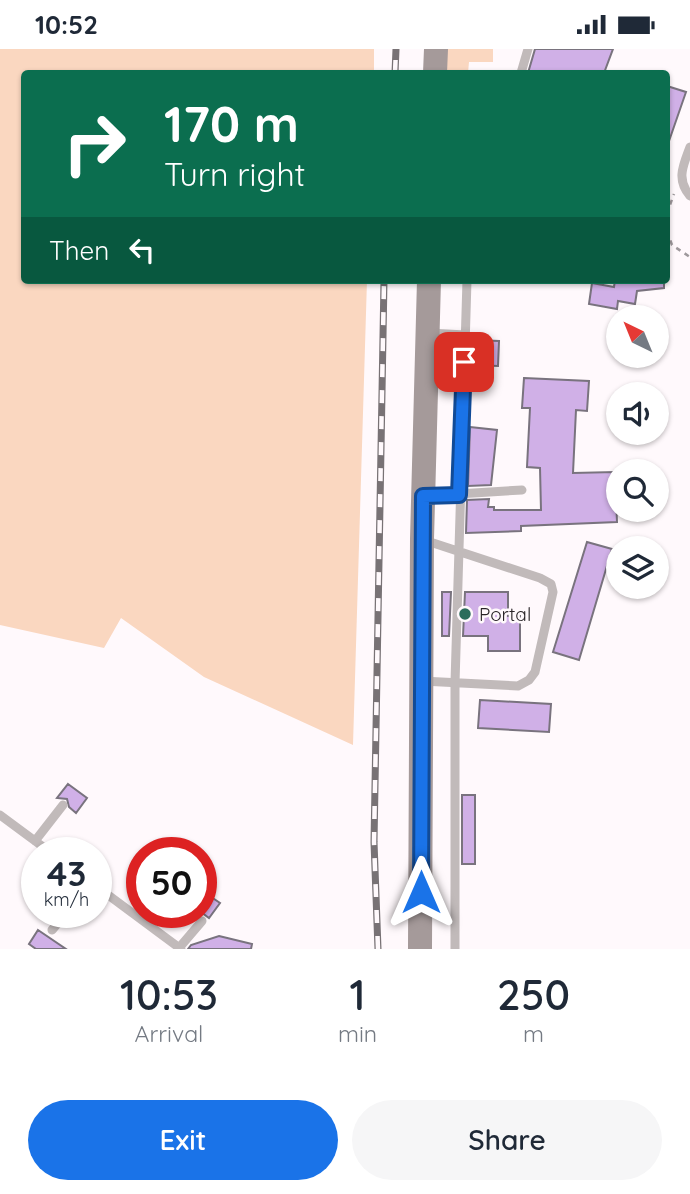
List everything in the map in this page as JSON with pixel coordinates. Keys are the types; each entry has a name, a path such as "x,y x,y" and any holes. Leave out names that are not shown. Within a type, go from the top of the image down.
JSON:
{"main road":[{"path":"435,70 436,49"},
{"path":"421,949 422,539 429,284"}],"lane":[{"path":"523,70 528,49"},
{"path":"690,148 680,175 681,185 690,196"},
{"path":"455,949 455,683 467,284"},
{"path":"428,333 465,335"},
{"path":"423,496 522,490"},
{"path":"421,681 518,686 529,680 534,672 553,592 551,584 540,578 422,539"},
{"path":"38,837 63,805"},
{"path":"0,815 30,837"},
{"path":"112,898 180,948 196,928"}],"path":[{"path":"670,204 680,175"},
{"path":"670,240 672,245 690,257"}],"shaded area":[{"path":"0,49 374,49 374,70 21,70 21,284 367,284 353,745 204,677 121,618 104,648 0,625"},
{"path":"436,49 493,49 493,62 469,62 468,70 435,70"}],"building":[{"path":"535,49 613,49 605,70 529,70"},
{"path":"670,87 686,92 670,138"},
{"path":"592,284 614,287 614,284 664,284 664,288 637,291 635,304 618,301 618,305 606,307 589,304"},
{"path":"472,340 499,341 498,366 471,365"},
{"path":"524,378 589,381 587,411 576,410 573,473 606,472 606,522 617,522 521,526 521,531 466,533 467,500 489,499 488,507 494,507 494,510 541,510 540,468 527,467 530,408 522,408"},
{"path":"470,427 497,430 491,485 468,486"},
{"path":"587,542 606,547 606,569 579,660 553,652"},
{"path":"442,592 451,592 449,636 442,636"},
{"path":"465,592 508,592 508,616 520,616 520,651 488,651 488,636 463,636"},
{"path":"480,700 551,704 549,732 478,728"},
{"path":"68,784 87,798 76,813 69,807 67,799 57,798"},
{"path":"462,795 475,795 475,864 462,864"},
{"path":"38,930 66,949 36,949 29,944"},
{"path":"219,936 252,944 251,949 188,949 191,945"}],"railway":[{"path":"395,70 396,49"},
{"path":"378,949 374,842 384,284"}],"place":[{"name":"Portal","path":"465,614"}],"route":[{"path":"421,892 423,496 459,495 464,362"}]}
